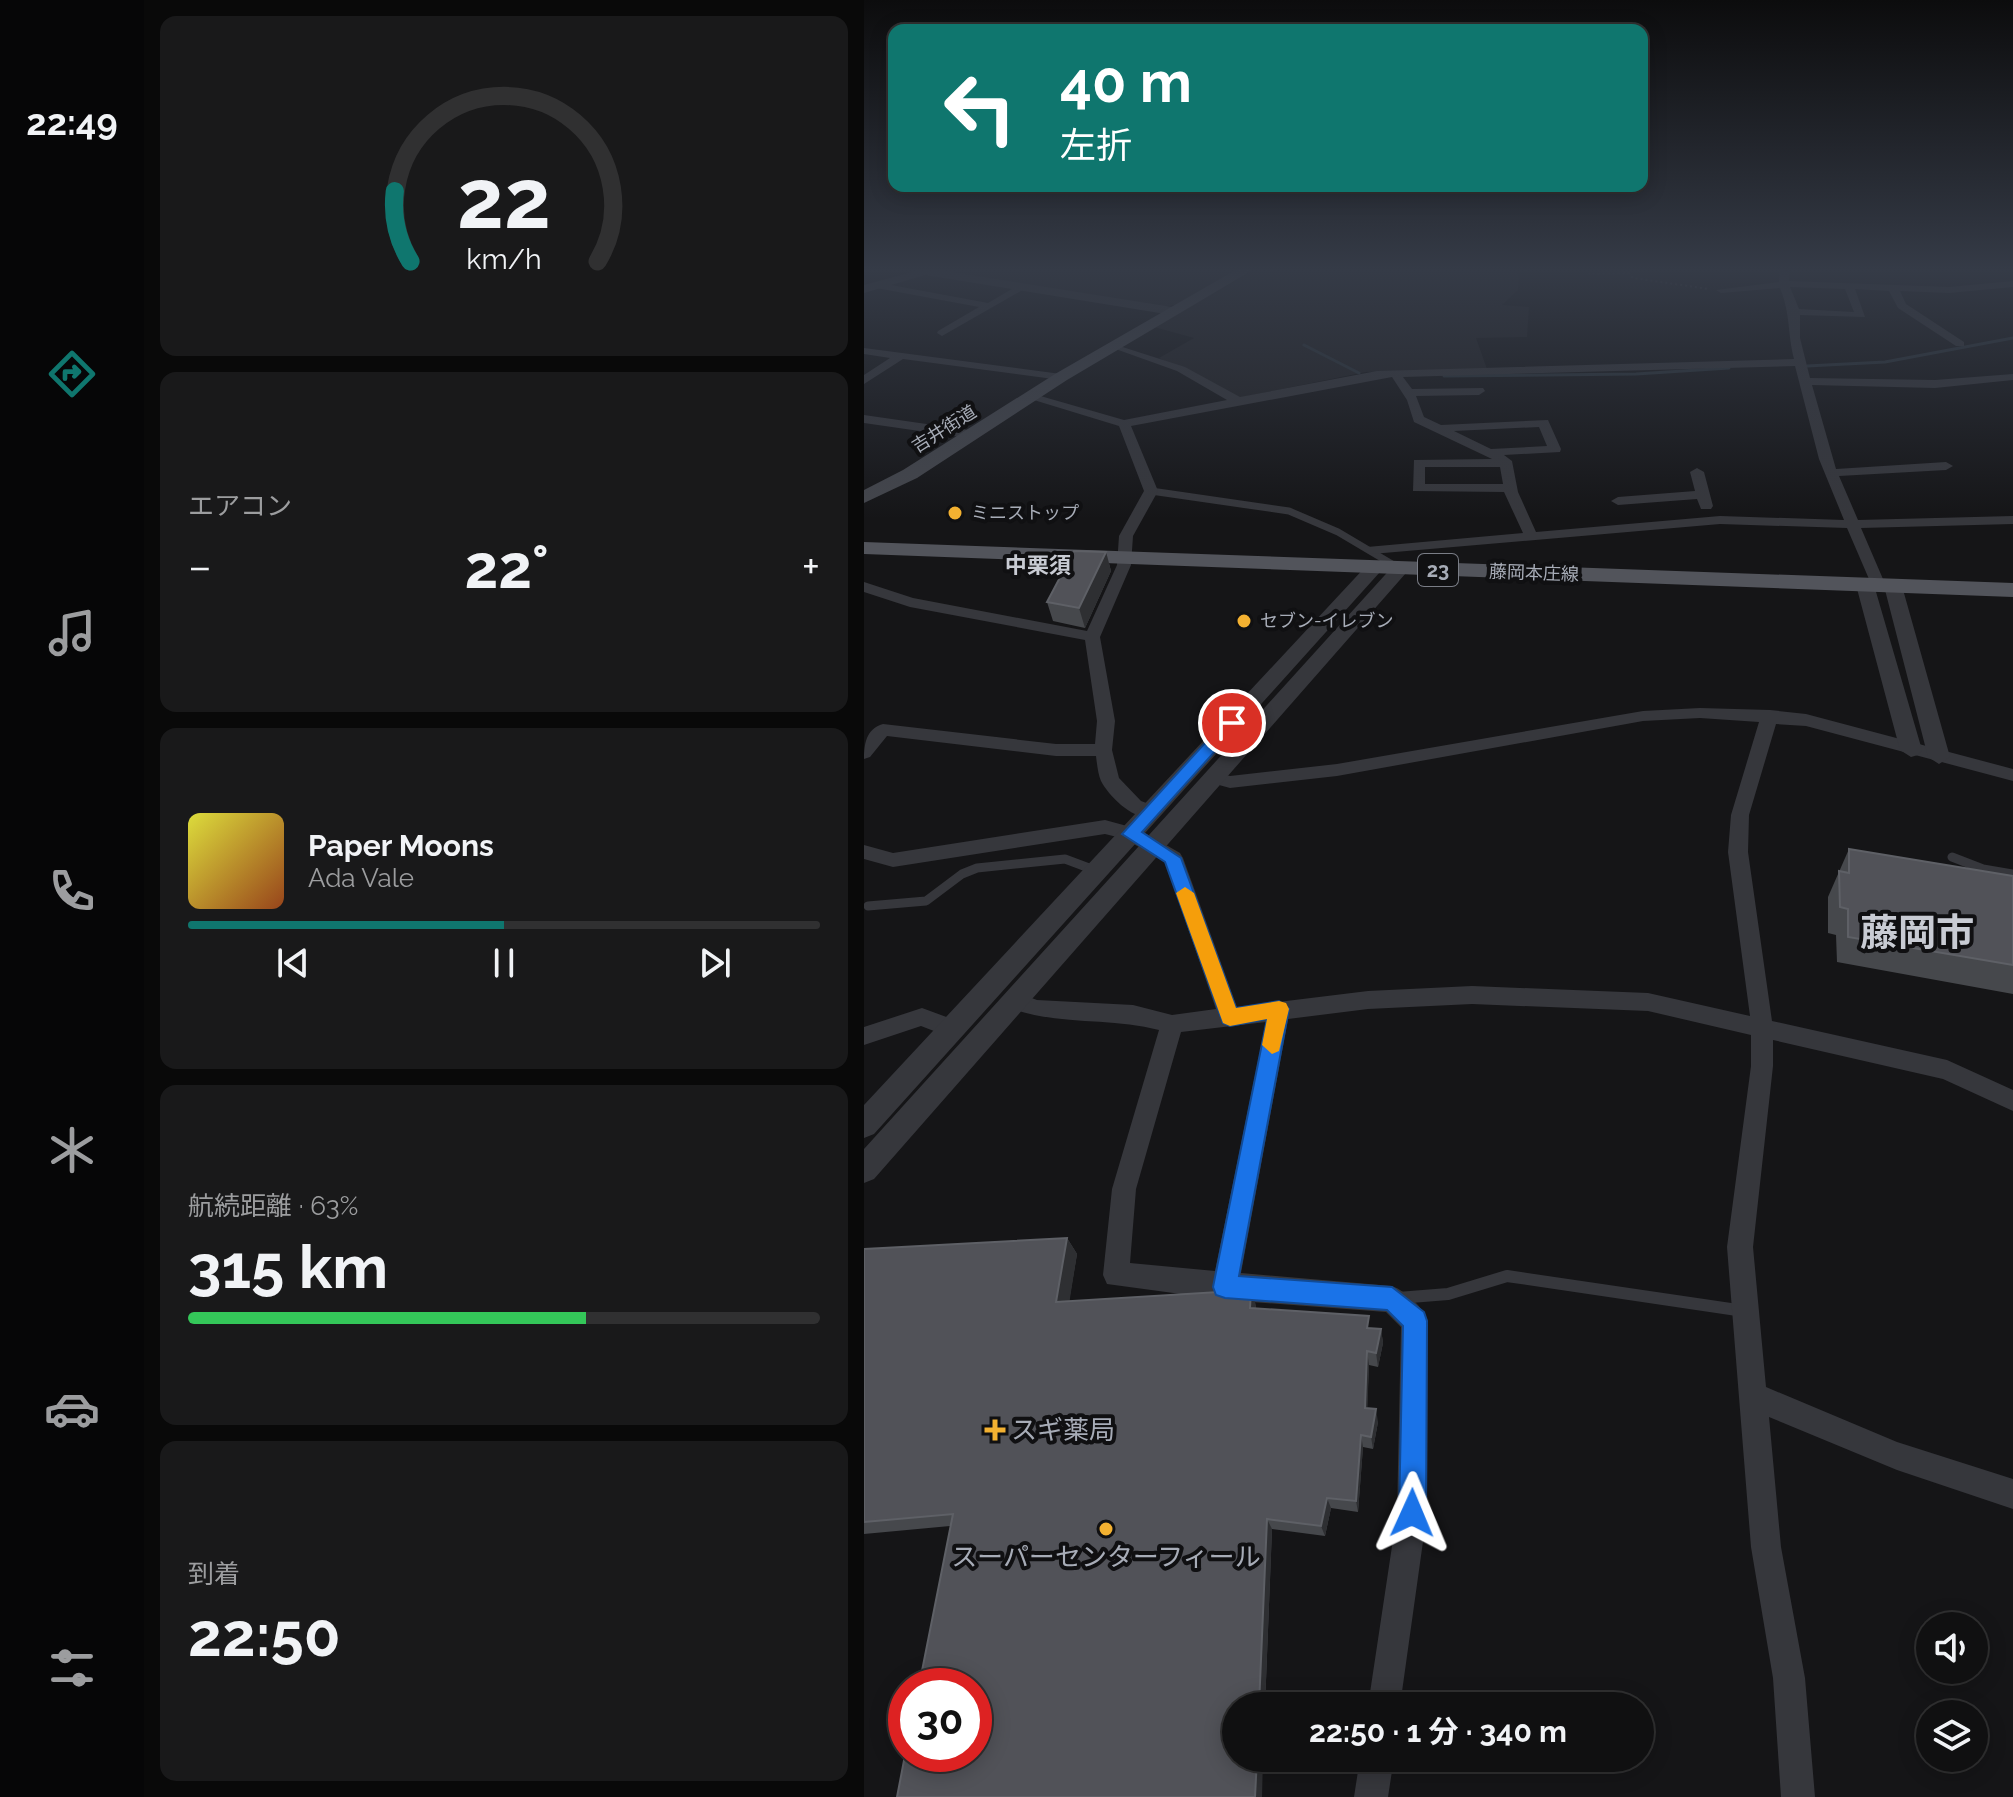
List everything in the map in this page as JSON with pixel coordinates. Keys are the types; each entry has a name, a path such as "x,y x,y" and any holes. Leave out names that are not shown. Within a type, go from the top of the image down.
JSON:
{"main road":[{"name":"吉井街道","path":"864,497 975,435 1103,352"},
{"name":"藤岡本庄線","path":"864,548 1126,558 1373,559 1400,569 2013,590"}],"street":[{"path":"868,352 1061,377"},
{"path":"1133,352 1181,369 1236,400"},
{"path":"1797,352 1831,473 1879,586 1939,757"},
{"path":"864,380 898,358"},
{"path":"1030,397 1124,424 1355,376 1800,362"},
{"path":"1396,374 1403,389 1410,393 1479,391"},
{"path":"1806,381 1935,384 2013,377"},
{"path":"1410,393 1417,406 1418,419 1493,452 1506,463 1511,488 1531,535"},
{"path":"864,419 975,435"},
{"path":"1440,429 1544,423 1555,449 1493,452"},
{"path":"1124,424 1151,491 1126,536 1126,558 1092,637 1106,721 1103,750 1110,780 1134,806 1150,812"},
{"path":"1506,463 1419,463 1418,488 1511,488"},
{"path":"1831,473 1946,466"},
{"path":"1697,472 1711,521"},
{"path":"1618,501 1703,495"},
{"path":"864,1125 1131,834 1373,559 1531,535 1711,521 1853,524 2013,520"},
{"path":"864,1170 1400,569"},
{"path":"1879,586 1911,750"},
{"path":"864,587 925,605 1092,637"},
{"path":"1214,778 1230,782 1337,770 1643,716 1700,713 1770,715 1806,720 2013,775"},
{"path":"1770,715 1740,815 1738,852 1762,1026 1762,1066 1740,1247 1766,1547 1789,1678 1798,1797"},
{"path":"864,753 883,730 1056,750 1103,750"},
{"path":"864,852 893,860 1105,827 1131,834 1173,858 1230,1017"},
{"path":"1015,1001 1036,1009 1133,1014 1172,1024 1279,1009 1472,995 1648,1002 1947,1070 2013,1101"},
{"path":"1225,1287 1279,1009"},
{"path":"864,1036 922,1017 952,1029"},
{"path":"1172,1024 1124,1189 1116,1275 1225,1287 1392,1299 1415,1321 1412,1513 1386,1692"},
{"path":"1753,1396 1897,1456 2013,1494"},
{"path":"1371,1797 1375,1772"}],"lane":[{"path":"1151,491 1181,498 1277,507 1373,559"},
{"path":"1952,857 1983,869 2013,874"},
{"path":"868,906 926,901 962,874 977,868 1065,859 1097,871"},
{"path":"1392,1299 1448,1294 1507,1276 1557,1281 1746,1312"}],"shaded area":[{"path":"1170,352 1481,352 1487,369 1366,372 1238,398 1159,358"}],"building":[{"path":"1074,551 1106,552 1079,608 1047,602"},
{"path":"1849,849 2013,876 2013,965 1848,937 1848,909 1840,907 1839,871 1849,873"},
{"name":"スーパーセンターフィール","path":"1067,1238 1056,1302 1251,1290 1250,1308 1369,1316 1367,1328 1381,1329 1376,1353 1367,1351 1365,1408 1376,1409 1371,1437 1361,1435 1356,1501 1327,1498 1321,1526 1267,1519 1260,1692 1222,1692 1222,1772 1256,1772 1255,1797 897,1797 902,1772 992,1772 992,1668 923,1668 953,1514 864,1522 864,1249"}],"waterway":[{"path":"1317,352 1359,373"},
{"path":"1807,366 1885,362 1939,352"},
{"path":"1444,376 1636,374 1729,368"}],"slow traffic":[{"path":"1185,893 1230,1017 1279,1009 1272,1045"}],"place":[{"name":"ミニストップ","path":"955,513"},
{"name":"セブン-イレブン","path":"1244,621"},
{"name":"スギ薬局","path":"995,1430"},
{"name":"スーパーセンターフィール","path":"1106,1529"}],"district":[{"name":"中栗須","path":"1038,565"},
{"name":"藤岡市","path":"1917,933"}],"route":[{"path":"1232,723 1131,834 1173,858 1230,1017 1279,1009 1225,1287 1392,1299 1415,1321 1412,1513"}]}
